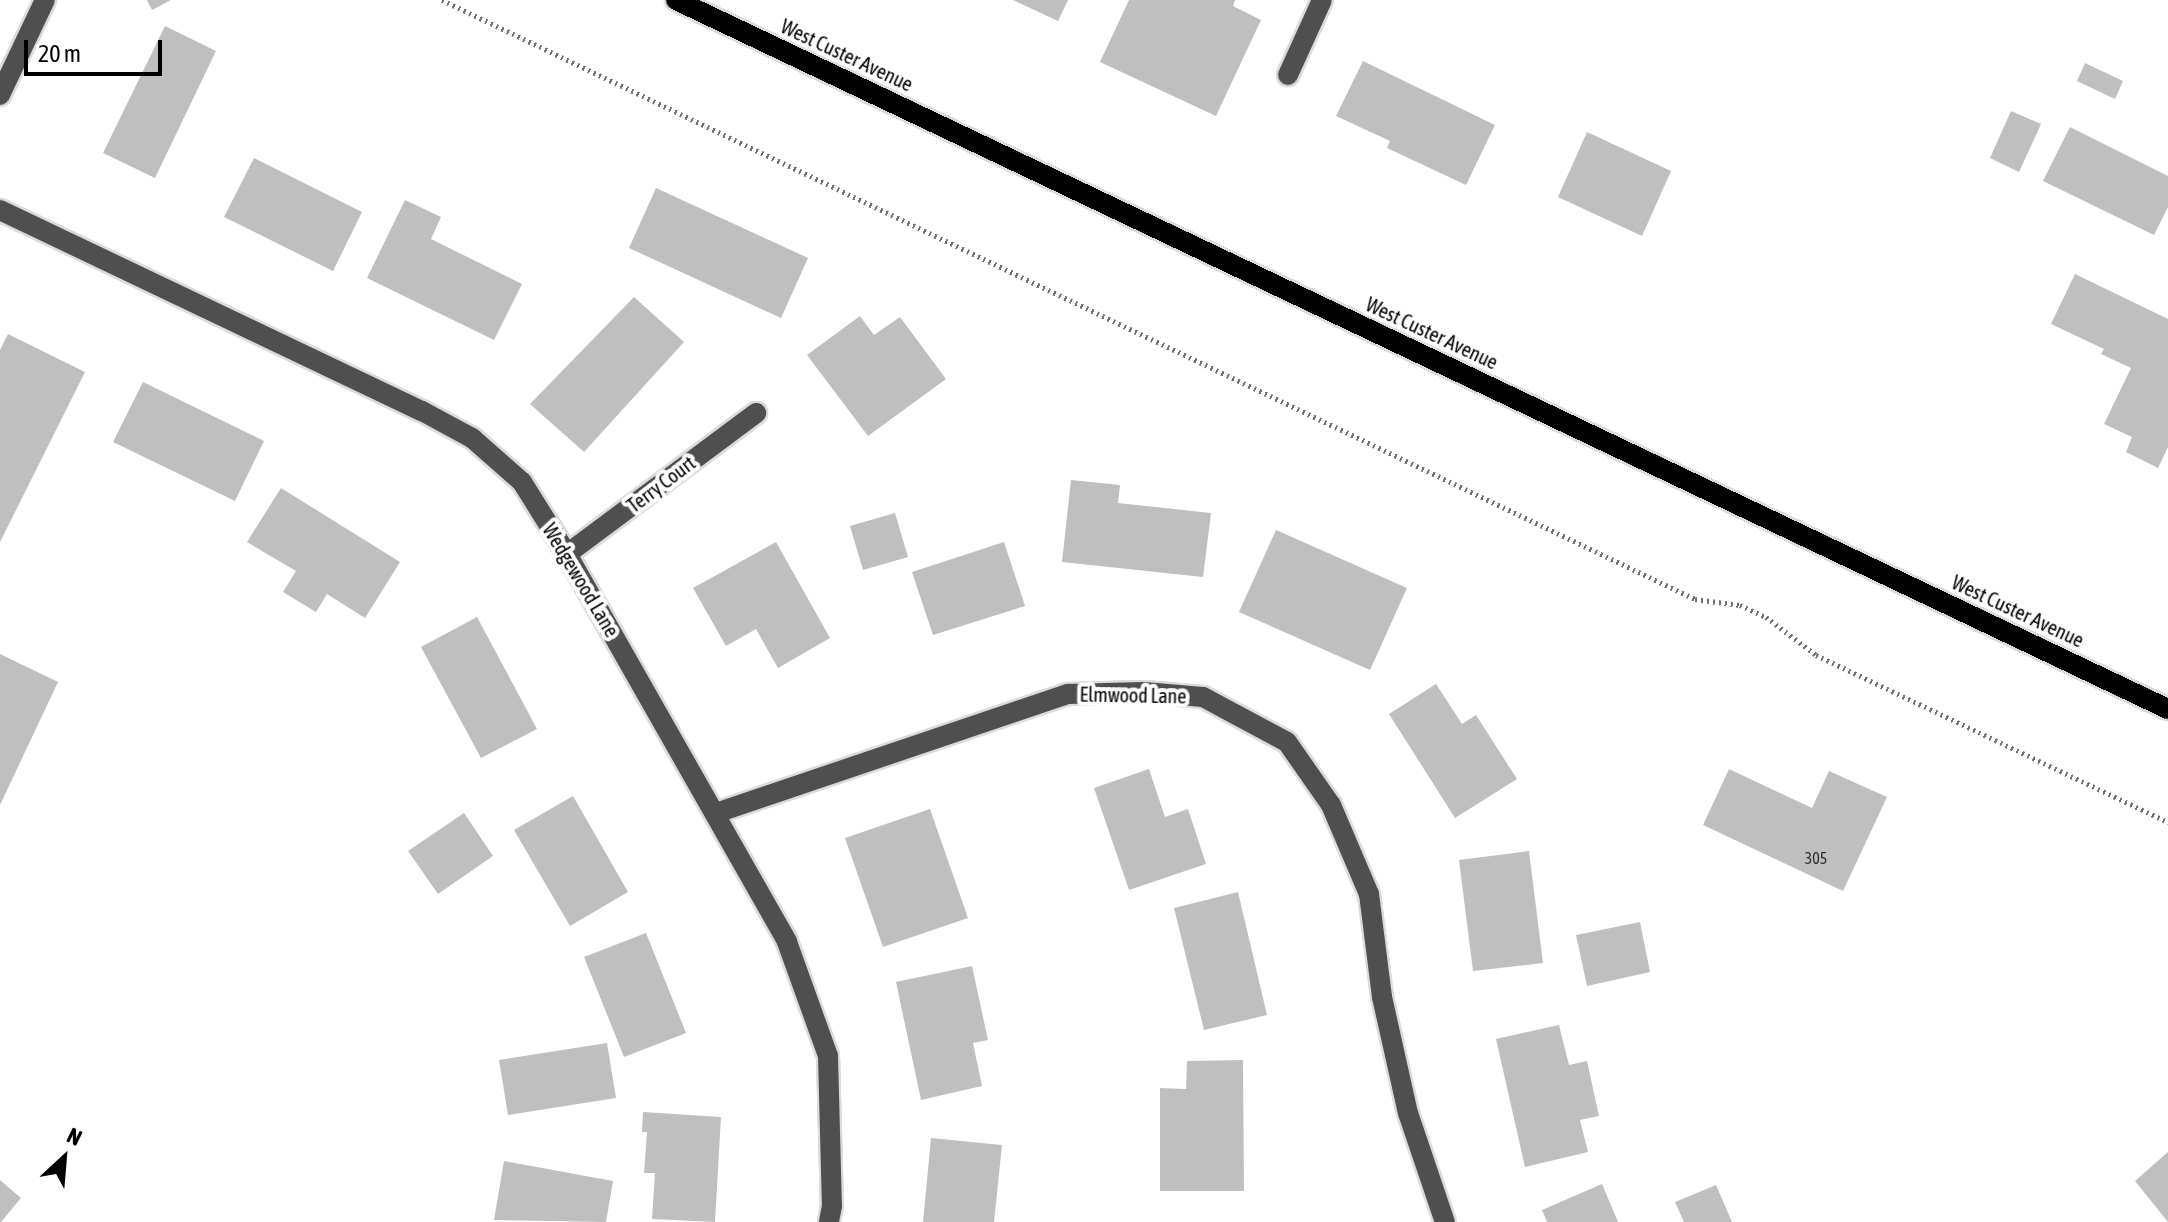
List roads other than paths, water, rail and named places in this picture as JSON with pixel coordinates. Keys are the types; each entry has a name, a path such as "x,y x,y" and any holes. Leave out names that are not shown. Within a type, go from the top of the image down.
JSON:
{"main road":[{"name":"West Custer Avenue","path":"676,0 2168,709"}],"street":[{"path":"0,95 45,0"},
{"path":"1288,75 1322,0"},
{"name":"Wedgewood Lane","path":"0,210 422,411 472,438 522,482 567,554 787,942 828,1056 832,1206 829,1222"},
{"name":"Terry Court","path":"567,554 756,413"},
{"name":"Elmwood Lane","path":"716,813 1068,694 1144,692 1203,697 1287,742 1331,805 1369,894 1382,997 1408,1113 1445,1222"}]}
